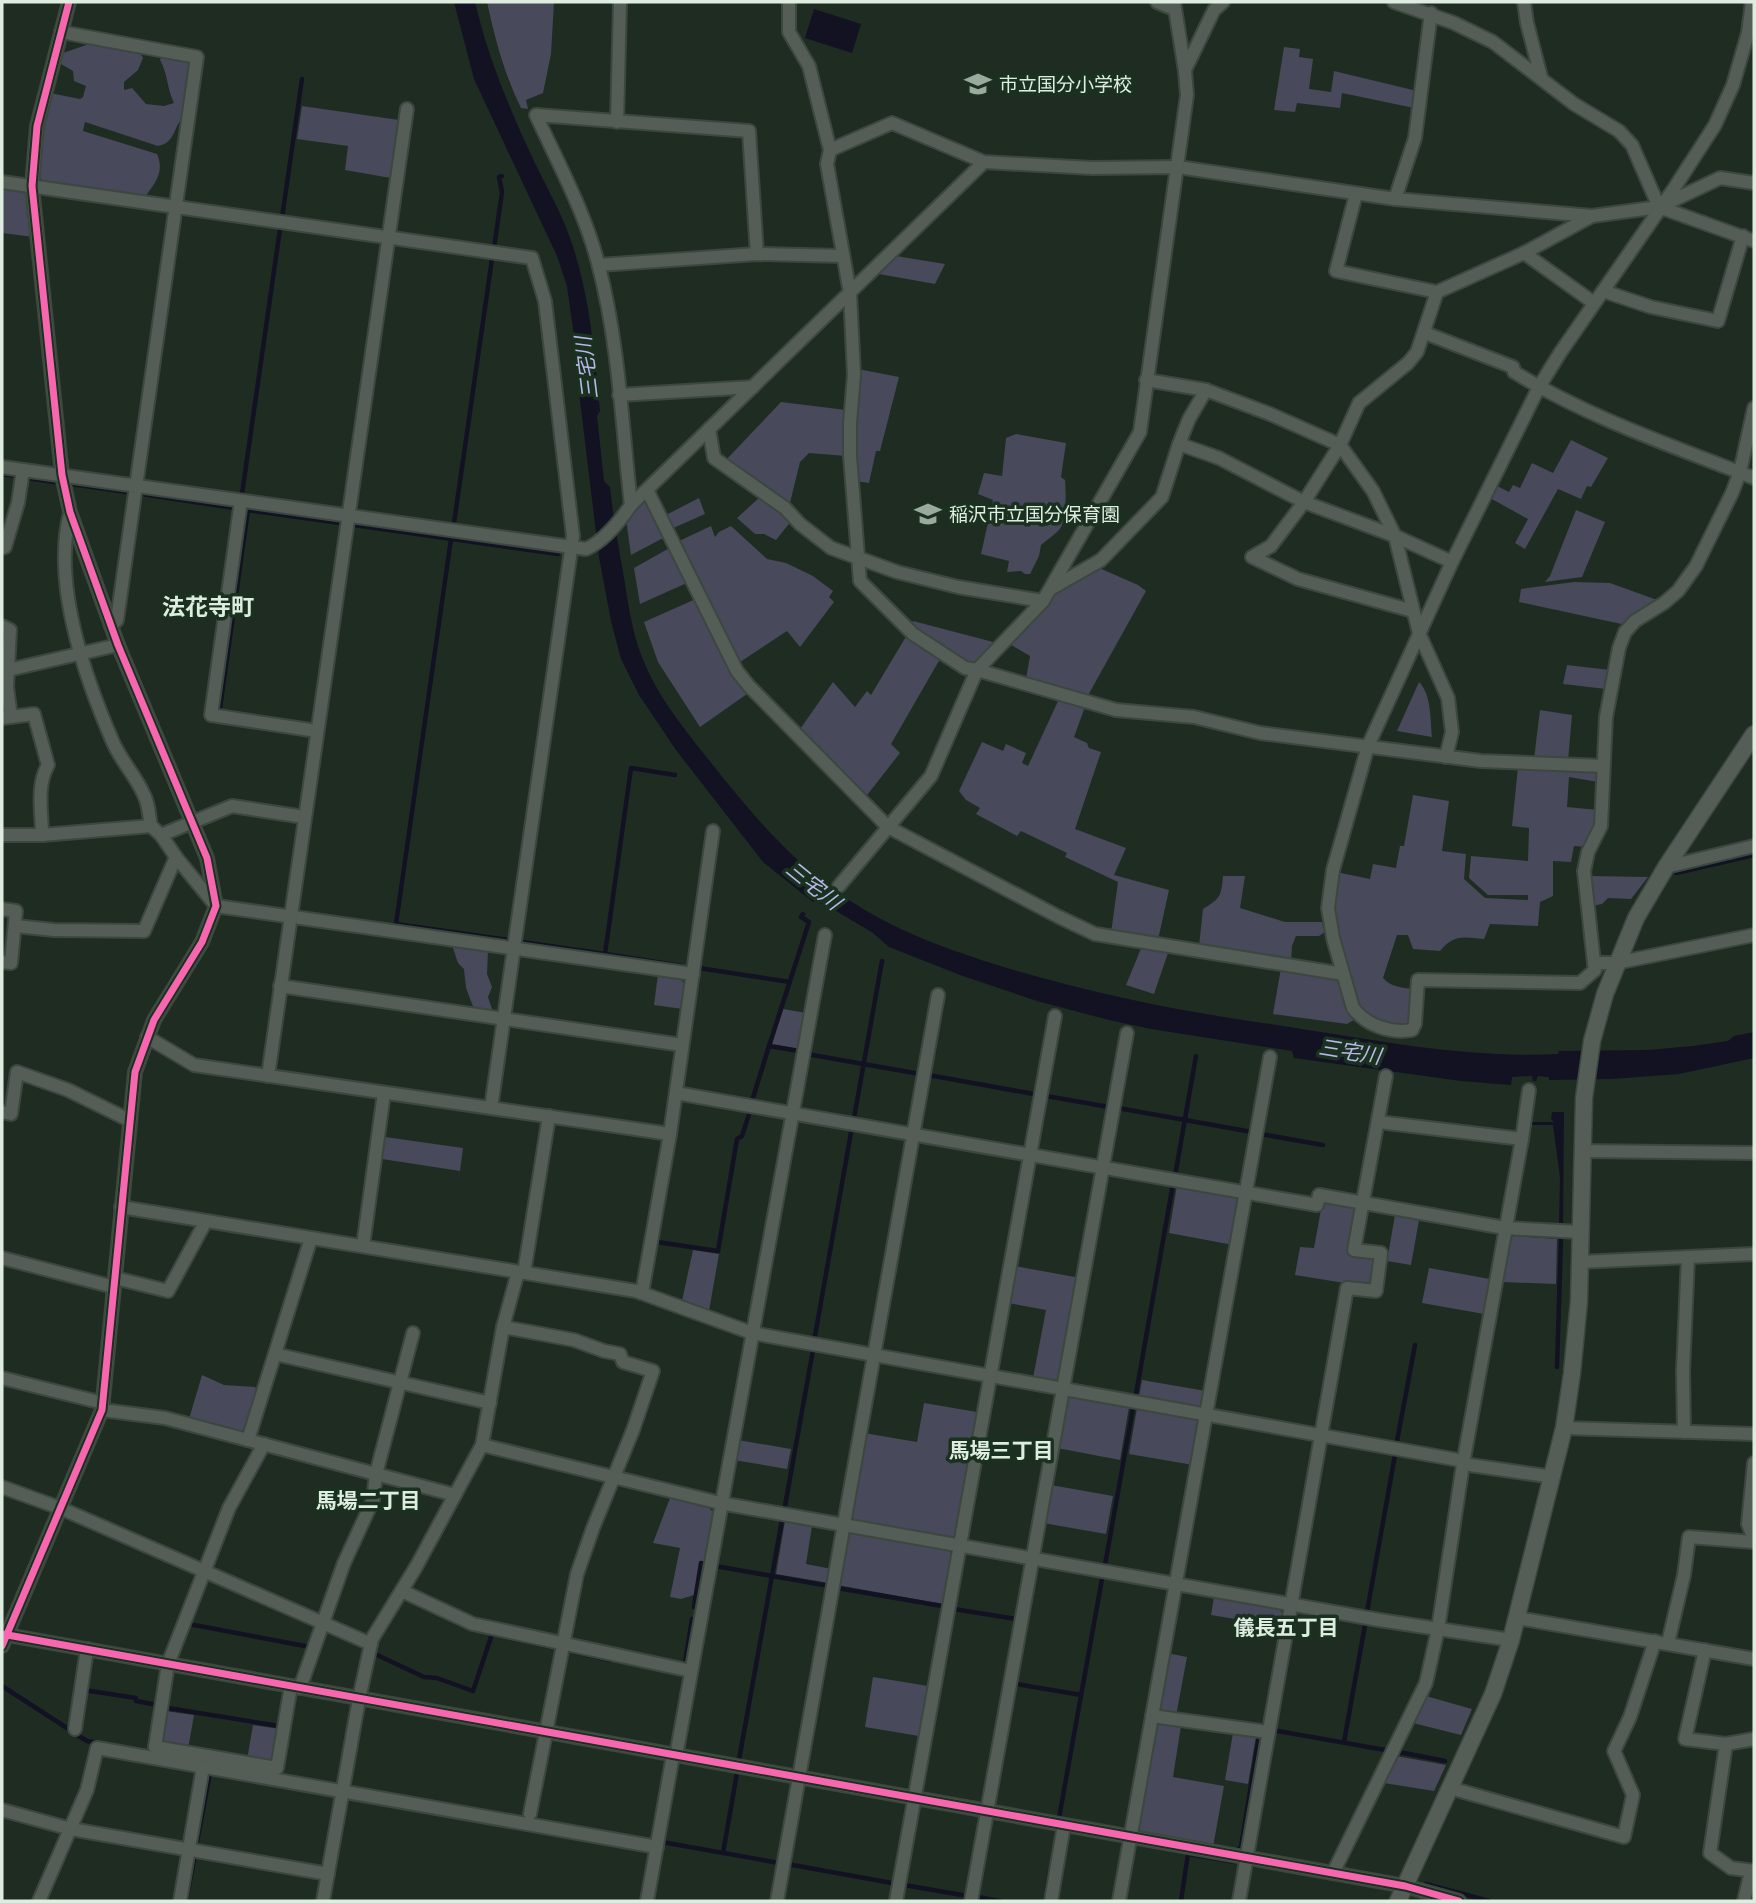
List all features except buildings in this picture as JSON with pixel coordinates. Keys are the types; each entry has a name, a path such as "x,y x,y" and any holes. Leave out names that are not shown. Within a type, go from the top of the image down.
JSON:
{"street":[{"path":"69,2 37,126 33,186 62,475 70,512 118,645 207,858 216,906 202,942 154,1020 135,1072 102,1406 3,1638 87,1649 1333,1873 1401,1894 1460,1901"},
{"path":"617,122 620,2"},
{"path":"789,2 789,32 809,66 830,150 827,164 850,293 854,375 850,456 860,581 890,613 942,655 965,668 1116,710 1194,717 1260,733 1446,757 1603,766"},
{"path":"839,886 931,776 977,670 1043,601 1140,432 1187,94 1174,6 1157,2"},
{"path":"1185,71 1214,10 1223,2"},
{"path":"1394,2 1431,13 1493,42 1574,104 1619,131 1633,145 1659,207 1749,238 1718,321 1651,307 1603,291"},
{"path":"1524,2 1541,77"},
{"path":"1752,8 1748,33 1733,85 1715,125 1539,387 1452,562 1368,746 1329,891 1329,924 1353,1008 1361,1018 1372,1024 1404,1031 1412,1030 1415,1024 1418,980 1580,983 1595,970 1584,871 1588,852 1601,826 1608,704 1619,648 1625,632 1635,621 1678,591 1696,566 1740,472 1754,408"},
{"path":"1395,199 1415,138 1431,13"},
{"path":"61,32 197,57 117,620 111,626"},
{"path":"268,1076 407,109"},
{"path":"631,505 610,317 599,265 579,207 536,116 750,131 757,254"},
{"path":"830,150 892,122 984,162 1092,168 1178,167 1395,199 1592,216 1659,207 1720,178 1754,183"},
{"path":"2,467 586,550 593,547 647,489 984,162"},
{"path":"2,182 532,258 546,314 573,536 491,1108"},
{"path":"1356,194 1336,271 1437,292 1524,253 1592,216"},
{"path":"1524,253 1594,303"},
{"path":"599,265 757,254 842,256"},
{"path":"1413,611 1298,579 1252,557 1271,546 1304,502 1340,444 1359,403 1408,363 1417,352 1437,292"},
{"path":"1425,333 1513,367 1514,372 1539,387 1635,432 1754,478"},
{"path":"1146,380 1206,390 1340,444 1373,491 1395,536 1419,633 1448,698 1452,732 1446,757"},
{"path":"619,395 753,387"},
{"path":"1051,589 1101,560 1162,497 1189,419 1206,390"},
{"path":"709,429 714,458 785,508 800,524 831,548 898,572 958,587 1043,601"},
{"path":"1179,444 1219,457 1304,502 1395,536 1452,562"},
{"path":"2,548 5,547 18,503 23,470"},
{"path":"647,489 737,671 748,686 888,827 1095,934 1343,974"},
{"path":"241,501 211,715 317,731"},
{"path":"70,512 65,530 66,575 72,624 80,655 113,743 145,797 156,831 216,906 693,974"},
{"path":"2,626 10,630 6,718 34,714 48,765 42,774 42,835"},
{"path":"8,670 118,645"},
{"path":"1401,1894 1493,1694 1517,1618 1564,1428 1575,1348 1585,1090 1592,1041 1616,963 1636,918 1666,867 1754,734"},
{"path":"2,835 156,831 193,822 232,806 304,817"},
{"path":"642,1293 670,1133 713,831"},
{"path":"1666,867 1754,846"},
{"path":"15,926 54,930 144,931 176,857"},
{"path":"2,909 16,911 11,963 2,962"},
{"path":"647,1901 825,935"},
{"path":"1594,963 1616,963 1754,935"},
{"path":"280,986 682,1045"},
{"path":"777,1901 938,995"},
{"path":"896,1901 1055,1016"},
{"path":"971,1901 1127,1033"},
{"path":"148,1037 194,1065 670,1133"},
{"path":"1119,1901 1270,1057"},
{"path":"2,1112 11,1114 17,1072 68,1090 129,1120"},
{"path":"1239,1901 1347,1288 1376,1291 1381,1254 1354,1250 1386,1076"},
{"path":"1333,1873 1426,1683 1438,1629 1463,1462 1529,1090"},
{"path":"363,1246 384,1093"},
{"path":"676,1093 1317,1205 1319,1195 1505,1228 1580,1232"},
{"path":"323,1901 371,1644 482,1445 503,1327 521,1272 549,1116"},
{"path":"1378,1122 1522,1139"},
{"path":"1582,1151 1754,1153"},
{"path":"121,1207 642,1293 752,1333 1553,1477"},
{"path":"2,1258 114,1283 168,1291 206,1221"},
{"path":"247,1440 311,1238"},
{"path":"1579,1262 1754,1254"},
{"path":"1684,1432 1683,1371 1688,1257"},
{"path":"503,1327 574,1340 620,1354 624,1362 653,1371 577,1574 530,1814"},
{"path":"264,1444 229,1508 168,1664 155,1747 277,1768 295,1687 322,1625 344,1563 373,1500 376,1474 413,1334"},
{"path":"275,1354 490,1403"},
{"path":"2,1378 102,1406 165,1418 455,1495"},
{"path":"1564,1428 1754,1434"},
{"path":"482,1445 720,1503 1291,1605 1511,1640"},
{"path":"1450,1788 1624,1838 1633,1796 1614,1751 1662,1642 1684,1575 1689,1537 1754,1540 1748,1524 1754,1463"},
{"path":"2,1487 60,1508 205,1570 322,1625 371,1644"},
{"path":"402,1591 473,1625 691,1671"},
{"path":"1517,1618 1754,1659"},
{"path":"75,1729 87,1649"},
{"path":"1705,1650 1685,1739 1726,1744 1754,1739"},
{"path":"1153,1716 1268,1732"},
{"path":"1726,1744 1710,1853 1731,1868 1753,1871 1744,1901"},
{"path":"39,1901 87,1790 97,1748 657,1847"},
{"path":"180,1901 203,1768"},
{"path":"2,1810 71,1829 328,1874"},
{"path":"1051,1901 1064,1825"}],"shaded area":[{"path":"487,2 554,2 551,54 543,93 526,100 528,109 521,108 510,82"},
{"path":"95,42 139,51 143,58 138,70 124,82 124,90 132,88 146,104 164,106 174,103 160,60 162,55 187,59 190,63 183,117 168,142 158,146 85,122 83,131 157,154 159,172 145,197 46,184 40,178 40,145 50,93 80,99 86,86 74,81 73,71 61,64 60,59 63,53"},
{"path":"1284,47 1300,49 1299,57 1313,59 1309,89 1331,92 1334,71 1417,91 1414,108 1342,93 1340,108 1297,103 1295,112 1274,110"},
{"path":"302,106 399,120 391,178 345,170 348,146 297,139"},
{"path":"2,188 23,191 29,198 34,237 2,233"},
{"path":"896,256 945,264 935,284 879,274"},
{"path":"858,369 899,377 869,483 856,481 853,420"},
{"path":"781,402 846,410 846,456 809,453 800,462 789,507 724,462"},
{"path":"1016,434 1066,443 1061,477 1065,480 1062,526 1041,545 1030,574 1021,571 1007,572 1009,561 981,554 993,500 978,494 984,473 1002,476 1006,438"},
{"path":"1571,440 1608,458 1591,487 1587,486 1581,499 1558,489 1525,549 1515,543 1528,519 1490,498 1495,485 1509,492 1513,485 1520,488 1532,463 1553,473"},
{"path":"761,496 792,520 776,540 764,534 755,534 737,518"},
{"path":"699,498 705,514 671,529 664,516"},
{"path":"645,501 652,505 667,536 631,555 626,519"},
{"path":"1576,510 1605,522 1582,577 1545,582 1550,576"},
{"path":"711,526 715,537 731,526 767,559 786,563 813,576 833,591 829,597 834,602 800,647 787,631 737,664 677,542"},
{"path":"673,546 689,582 640,604 634,568"},
{"path":"1097,567 1146,591 1086,699 1026,679 1030,656 1008,643 1052,593"},
{"path":"1574,582 1610,583 1657,600 1626,625 1519,602 1521,589"},
{"path":"698,598 731,672 747,694 700,727 658,662 644,622"},
{"path":"913,621 997,643 974,665 965,664 910,626"},
{"path":"907,635 940,659 891,744 900,753 864,799 798,732 833,682 855,707 867,691 871,695"},
{"path":"1567,665 1610,670 1606,689 1563,684"},
{"path":"1419,682 1428,701 1432,737 1397,731"},
{"path":"1059,699 1085,707 1074,737 1087,743 1089,748 1101,752 1075,829 1126,848 1114,875 1169,890 1158,940 1111,933 1118,882 1065,857 1067,853 1021,831 1017,836 976,814 980,808 966,800 959,791 982,742 1003,751 1006,744 1026,753 1022,763 1028,766"},
{"path":"1540,710 1572,715 1568,761 1534,759"},
{"path":"1518,767 1599,773 1598,782 1569,777 1567,807 1598,810 1596,827 1586,847 1574,846 1571,862 1553,861 1553,896 1540,902 1538,926 1490,924 1484,939 1455,939 1440,951 1413,949 1408,935 1397,935 1383,978 1393,985 1414,989 1413,1022 1406,1028 1373,1021 1355,1004 1333,924 1336,872 1370,879 1373,864 1396,868 1400,846 1404,846 1413,795 1449,801 1442,851 1466,854 1464,879 1485,898 1528,900 1528,895 1488,895 1469,878 1471,856 1528,861 1529,828 1512,826"},
{"path":"1223,876 1245,876 1240,908 1285,922 1322,922 1325,932 1319,936 1296,936 1291,962 1199,946 1203,909 1219,896"},
{"path":"1590,876 1648,877 1631,899 1608,898 1602,904 1592,906"},
{"path":"452,945 488,951 487,974 492,987 488,997 493,1012 474,1009 466,988 464,969 458,963"},
{"path":"1142,946 1169,950 1154,994 1126,985"},
{"path":"1281,968 1337,977 1357,1018 1347,1024 1273,1014"},
{"path":"658,974 679,977 686,986 683,1009 654,1005"},
{"path":"783,1009 806,1013 800,1049 772,1044"},
{"path":"385,1137 463,1148 460,1171 382,1159"},
{"path":"1177,1185 1236,1195 1241,1200 1233,1245 1169,1233"},
{"path":"1326,1202 1351,1206 1355,1210 1348,1253 1372,1257 1375,1261 1373,1284 1369,1287 1295,1275 1300,1247 1314,1248 1322,1204"},
{"path":"1395,1215 1419,1220 1411,1265 1387,1261"},
{"path":"1510,1238 1557,1239 1556,1284 1502,1282"},
{"path":"693,1250 719,1254 709,1311 682,1301"},
{"path":"1015,1266 1080,1278 1062,1378 1057,1382 1033,1378 1046,1310 1008,1303"},
{"path":"1429,1268 1490,1279 1484,1314 1422,1303"},
{"path":"202,1375 224,1385 255,1387 258,1391 245,1430 240,1432 189,1419"},
{"path":"1142,1380 1206,1391 1204,1403 1199,1407 1139,1397"},
{"path":"1071,1396 1129,1407 1120,1460 1057,1448 1066,1399"},
{"path":"924,1403 977,1412 955,1535 950,1538 853,1522 850,1517 864,1433 917,1442"},
{"path":"1137,1408 1197,1418 1200,1422 1193,1465 1129,1454"},
{"path":"738,1440 791,1449 787,1469 734,1460"},
{"path":"1051,1485 1113,1496 1106,1534 1043,1523"},
{"path":"670,1498 707,1506 713,1512 704,1561 700,1561 694,1595 681,1599 670,1597 680,1548 653,1543"},
{"path":"785,1521 812,1526 806,1564 832,1569 829,1583 776,1574"},
{"path":"851,1532 948,1550 952,1554 943,1604 837,1585 847,1536"},
{"path":"1214,1597 1279,1608 1283,1614 1278,1639 1233,1631 1235,1619 1211,1615"},
{"path":"1167,1653 1187,1657 1176,1716 1160,1714 1156,1709"},
{"path":"873,1677 928,1686 919,1736 865,1727"},
{"path":"1426,1696 1472,1709 1461,1735 1413,1723"},
{"path":"165,1711 194,1715 188,1749 163,1745 160,1739"},
{"path":"1157,1722 1181,1726 1173,1777 1224,1786 1213,1847 1138,1834 1135,1828"},
{"path":"253,1725 280,1729 275,1762 247,1760"},
{"path":"1233,1733 1256,1736 1248,1784 1225,1780"},
{"path":"1396,1756 1446,1765 1434,1791 1384,1783"}],"water":[{"name":"三宅川","path":"454,2 475,2 500,83 562,219 577,259 593,345 604,481 610,487 630,615 648,672 685,729 743,803 772,835 820,879 858,906 946,948 1048,980 1174,1008 1378,1041 1522,1055 1692,1046 1728,1041 1734,1036 1754,1032 1754,1058 1679,1074 1549,1080 1549,1077 1538,1076 1536,1081 1533,1081 1532,1076 1512,1077 1511,1085 1461,1081 1294,1058 1292,1051 1109,1020 1037,1001 960,975 889,947 873,933 826,905 813,902 763,862 676,750 639,695 621,659 599,557 567,286 557,256 474,79"},
{"path":"814,9 861,24 852,53 805,38"},
{"path":"1552,1112 1564,1112 1563,1226 1559,1225 1560,1177 1553,1125 1531,1125 1531,1122 1554,1122 1551,1119"}],"waterway":[{"path":"282,218 302,79"},
{"path":"494,248 502,192 499,177 502,176"},
{"path":"242,494 280,229"},
{"path":"454,523 492,259"},
{"path":"2,474 16,476"},
{"path":"27,478 54,482"},
{"path":"71,484 127,492"},
{"path":"142,494 234,508"},
{"path":"247,510 340,523"},
{"path":"220,708 248,510"},
{"path":"354,525 558,554"},
{"path":"451,539 396,924 508,940"},
{"path":"675,775 631,768 605,954 682,966"},
{"path":"1676,873 1754,855"},
{"path":"799,1051 769,1046 809,922 801,917 803,914"},
{"path":"522,942 605,954"},
{"path":"854,1118 882,961"},
{"path":"699,968 790,982"},
{"path":"752,1101 769,1046"},
{"path":"807,1054 920,1074"},
{"path":"1175,1176 1196,1056"},
{"path":"928,1075 1034,1094"},
{"path":"1046,1096 1109,1107"},
{"path":"657,1242 718,1251 737,1139 742,1136 751,1108"},
{"path":"1118,1108 1252,1132"},
{"path":"815,1336 852,1127"},
{"path":"1261,1134 1323,1145"},
{"path":"1136,1394 1173,1184"},
{"path":"1557,1367 1561,1238"},
{"path":"1397,1441 1415,1345"},
{"path":"785,1506 813,1350"},
{"path":"1105,1565 1133,1408"},
{"path":"1367,1612 1395,1455"},
{"path":"739,1760 782,1520"},
{"path":"694,1607 701,1563"},
{"path":"715,1566 829,1586"},
{"path":"1059,1818 1102,1579"},
{"path":"837,1588 942,1606"},
{"path":"954,1609 1016,1619 1016,1622"},
{"path":"685,1663 692,1619"},
{"path":"189,1624 310,1647"},
{"path":"1344,1742 1365,1625"},
{"path":"375,1654 424,1677 437,1678 473,1691 492,1634 557,1648"},
{"path":"566,1650 610,1660"},
{"path":"1016,1684 1081,1695"},
{"path":"2,1686 70,1730"},
{"path":"84,1690 136,1698 136,1701 158,1705"},
{"path":"168,1708 279,1724"},
{"path":"1278,1731 1385,1750"},
{"path":"77,1735 98,1743"},
{"path":"1237,1850 1241,1847 1259,1736"},
{"path":"1399,1752 1445,1761"},
{"path":"196,1847 210,1773"},
{"path":"723,1853 737,1773"},
{"path":"662,1842 779,1863"},
{"path":"1181,1901 1188,1854 1235,1862"},
{"path":"186,1901 195,1855"},
{"path":"787,1864 892,1883"},
{"path":"1045,1901 1050,1871"},
{"path":"1426,1884 1489,1901"},
{"path":"904,1885 968,1896"},
{"path":"977,1897 1000,1901"}],"cycle path":[{"path":"2,1646 102,1410 135,1072 154,1020 202,942 216,906 207,858 118,645 70,512 62,475 32,186 37,126 69,2"},
{"path":"2,1634 1405,1886 1459,1901"}],"place":[{"name":"市立国分小学校","path":"978,84"},
{"name":"稲沢市立国分保育園","path":"928,514"}],"district":[{"name":"法花寺町","path":"208,606"},
{"name":"馬場三丁目","path":"1001,1450"},
{"name":"馬場二丁目","path":"368,1500"},
{"name":"儀長五丁目","path":"1286,1627"}]}
